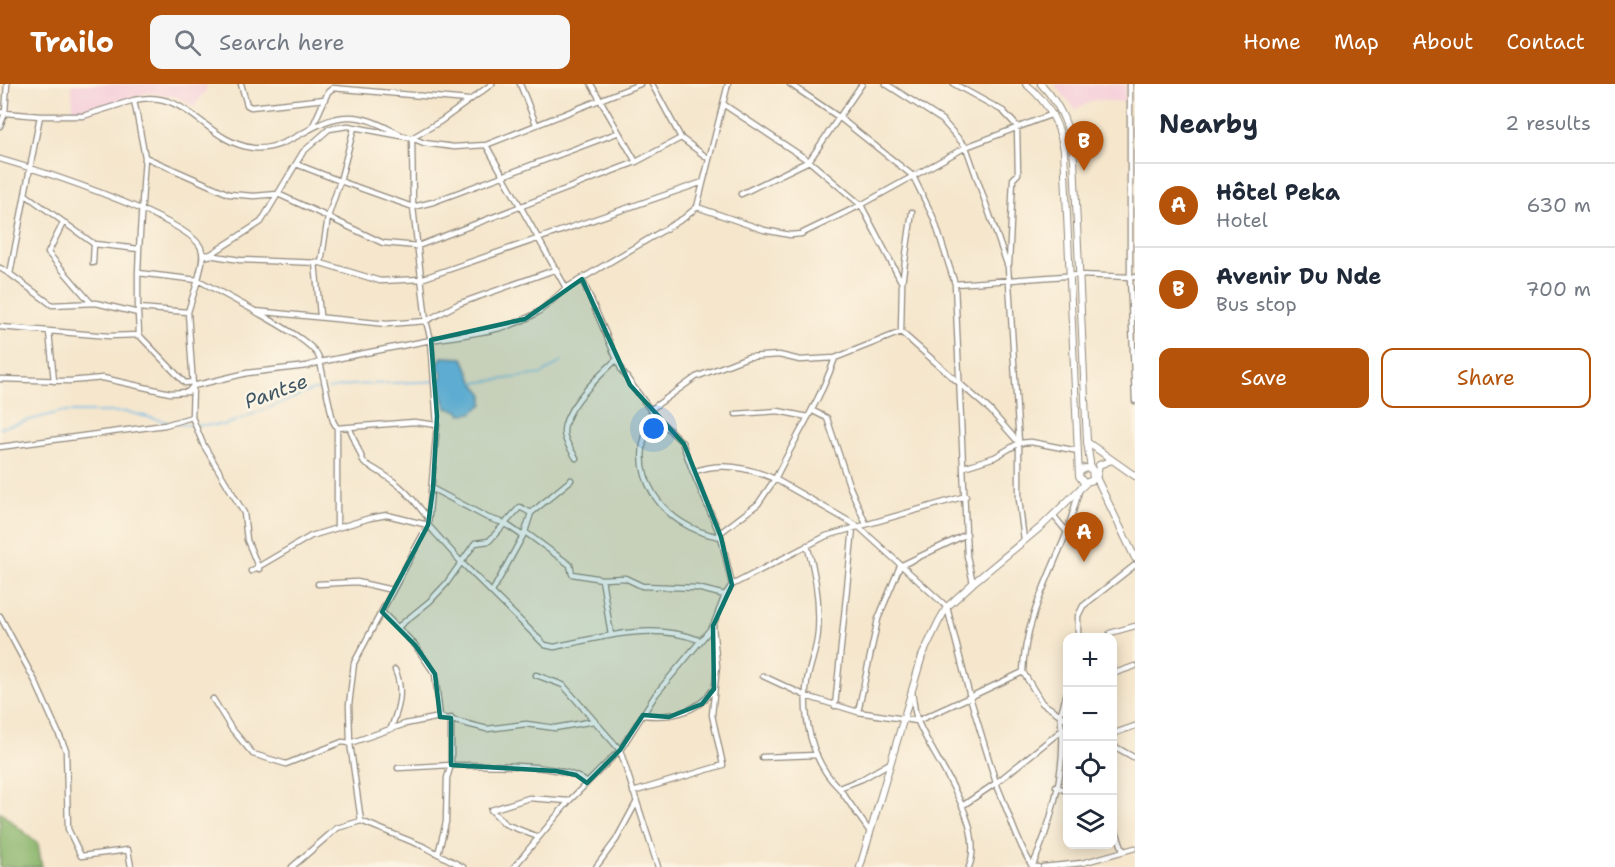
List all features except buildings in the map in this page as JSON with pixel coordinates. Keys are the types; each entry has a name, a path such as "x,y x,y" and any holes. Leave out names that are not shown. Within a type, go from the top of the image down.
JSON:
{"main road":[{"path":"1026,84 1053,114 1059,127 1065,179 1078,451 1084,483"},
{"path":"1041,84 1055,100 1067,124 1072,147 1087,442 1094,475 1135,558"},
{"path":"1059,127 1067,124"},
{"path":"1087,442 1135,476"},
{"path":"860,867 922,656 947,607 1053,515 1094,475 1099,465 1112,460"},
{"path":"1081,471 1094,475"},
{"path":"1084,483 1104,492"}],"street":[{"path":"0,126 7,84"},
{"path":"241,84 246,105 250,107 325,99"},
{"path":"412,138 492,84"},
{"path":"520,84 536,124"},
{"path":"591,84 617,133 636,162"},
{"path":"259,569 247,540 244,513 203,444 192,417 193,384 188,312 205,255 261,222 296,164 315,139 329,129 354,128 454,147 486,145 640,84"},
{"path":"652,84 681,138 709,159"},
{"path":"134,100 145,158 138,273 139,335 185,382 193,384 247,373 307,366 494,329 538,312 566,288 684,218 697,207 728,84"},
{"path":"790,84 840,118 912,176 934,219 955,284 967,556 973,583"},
{"path":"741,194 809,160 862,84"},
{"path":"886,84 942,120 966,147 1008,267 1011,282 1019,443 1019,499 1024,540"},
{"path":"954,84 1003,111 1017,126 1017,174 1013,179 1008,267"},
{"path":"1130,84 1135,401"},
{"path":"312,128 325,99 331,90 337,88 469,100"},
{"path":"2,112 40,116 83,116 149,97 171,100 180,104 221,137 246,147 270,148 312,128 348,116 377,123 402,136"},
{"path":"723,104 809,160 861,205 902,283"},
{"path":"697,207 764,230 790,235 801,234 861,205 966,147 1053,114"},
{"path":"10,274 40,116"},
{"path":"320,315 318,262 328,217 354,128"},
{"path":"296,164 413,207 617,133"},
{"path":"361,821 350,743 349,705 354,663 428,525 427,517 433,489 437,425 430,340 413,207 412,138"},
{"path":"145,158 229,194 254,196 278,194 383,243 418,246 636,162 681,138"},
{"path":"486,145 520,207 540,237 566,288"},
{"path":"0,159 114,196 191,237 198,242 205,255"},
{"path":"205,255 240,260 318,262 380,281 421,279 703,182"},
{"path":"26,195 63,224 94,244 139,249"},
{"path":"901,332 902,283 912,212"},
{"path":"63,224 48,253 92,303"},
{"path":"93,263 94,244"},
{"path":"0,268 52,305 92,303 138,311 188,312"},
{"path":"255,311 320,315 387,324 426,321 458,304 557,269"},
{"path":"138,273 198,280 255,311 310,346 320,355 333,421 337,428 337,527"},
{"path":"955,284 1011,282 1069,276 1133,277"},
{"path":"582,279 630,385 654,415 682,442 720,535 732,585"},
{"path":"0,327 109,336 139,335"},
{"path":"49,332 54,381"},
{"path":"650,410 696,377 748,357 779,355 800,360 835,358 901,332"},
{"path":"901,332 958,381 1019,443"},
{"path":"654,415 642,439 641,451 654,495 669,516 682,525 701,533 720,535 758,504 776,479 813,411 835,358"},
{"path":"576,458 564,435 565,428 578,402 617,359"},
{"path":"0,379 54,381 103,378 170,393 188,392 193,384"},
{"path":"736,414 778,411 808,417"},
{"path":"813,411 827,418 849,485 866,524"},
{"path":"0,447 165,425 192,417"},
{"path":"337,428 351,429 414,422 437,425"},
{"path":"351,429 364,463 385,473 410,493 427,517"},
{"path":"964,467 994,457 1019,443 1031,442 1078,451"},
{"path":"693,472 716,466 741,468 776,479 856,528 947,607 970,697 996,783 1023,851 1034,867"},
{"path":"492,592 524,534 531,513 571,480"},
{"path":"1063,718 1049,710 1036,696 1023,672 1024,652 1031,624 1084,483"},
{"path":"433,489 524,534 570,565 572,574 602,579 624,578 642,586 698,588 725,595"},
{"path":"514,867 569,801 620,750 656,694 713,626 725,595 732,585 826,536 966,496"},
{"path":"398,627 430,601 462,563 475,543 489,541 520,507 531,513"},
{"path":"251,571 259,569 311,536 387,515 428,525 462,563 545,645 554,647 611,635 669,632 699,640"},
{"path":"1053,515 1067,532"},
{"path":"835,706 856,528"},
{"path":"858,712 878,619 900,566 967,534"},
{"path":"807,545 813,567 818,610 817,641 806,696 808,720 822,769 839,788 870,832"},
{"path":"1078,633 1078,616 1083,606 1135,565"},
{"path":"602,579 611,635"},
{"path":"318,584 357,582 392,590"},
{"path":"382,612 415,645 435,674 441,717"},
{"path":"0,615 35,681 66,750 68,829 81,856 128,850 131,867"},
{"path":"633,792 722,766 712,715 717,666 713,626"},
{"path":"1110,633 1135,626"},
{"path":"1117,673 1135,666"},
{"path":"391,728 400,701 400,685 395,670"},
{"path":"763,676 806,696 835,706 917,721 1023,672"},
{"path":"536,675 563,685 620,750 657,867"},
{"path":"643,715 669,717 702,704 714,689"},
{"path":"912,690 917,721 962,806 974,843 969,867"},
{"path":"213,699 231,729 253,754 286,764 342,742 350,743 391,728 441,717 487,729 526,724 555,728 594,721"},
{"path":"1034,867 1062,763 1060,716 1063,706"},
{"path":"438,854 446,822 447,778 451,765 451,718"},
{"path":"1117,733 1135,726"},
{"path":"962,806 996,783 1062,730"},
{"path":"1117,747 1135,758"},
{"path":"762,757 817,755"},
{"path":"839,788 862,779 890,763"},
{"path":"398,768 451,765 556,771 576,775 587,783"},
{"path":"1056,786 1063,790"},
{"path":"538,837 505,824 492,813 492,809 529,798 569,801"},
{"path":"596,867 616,840 636,803"},
{"path":"292,867 337,828 361,821 463,867"},
{"path":"1117,832 1123,850"},
{"path":"1043,867 1082,863 1135,848"}],"highlighted area":[{"path":"582,279 630,385 684,444 721,537 732,585 713,626 714,689 702,704 669,717 643,715 620,750 587,783 576,775 556,771 451,765 451,718 440,717 435,674 415,645 382,612 428,525 433,489 437,416 431,340 525,319"}],"shaded area":[{"path":"71,84 206,84 206,90 194,107 177,97 148,93 89,112 74,113"},
{"path":"1054,84 1126,84 1125,102 1095,100 1075,109"}],"green space":[{"path":"0,812 38,844 42,867 0,867"}],"water":[{"path":"442,357 463,358 474,383 483,393 483,404 472,413 461,414 457,410 447,408 439,388 442,375 437,364"}],"waterway":[{"name":"Pantse","path":"474,383 542,374 562,361"},
{"name":"Pantse","path":"328,389 351,385 440,381"},
{"name":"Pantse","path":"197,425 225,425 313,390 323,390"},
{"name":"Pantse","path":"0,428 60,412 128,412 168,422"},
{"name":"Pantse","path":"176,424 192,425"}],"place":[{"name":"Avenir Du Nde","path":"1084,171"},
{"name":"Hôtel Peka","path":"1084,562"}]}
